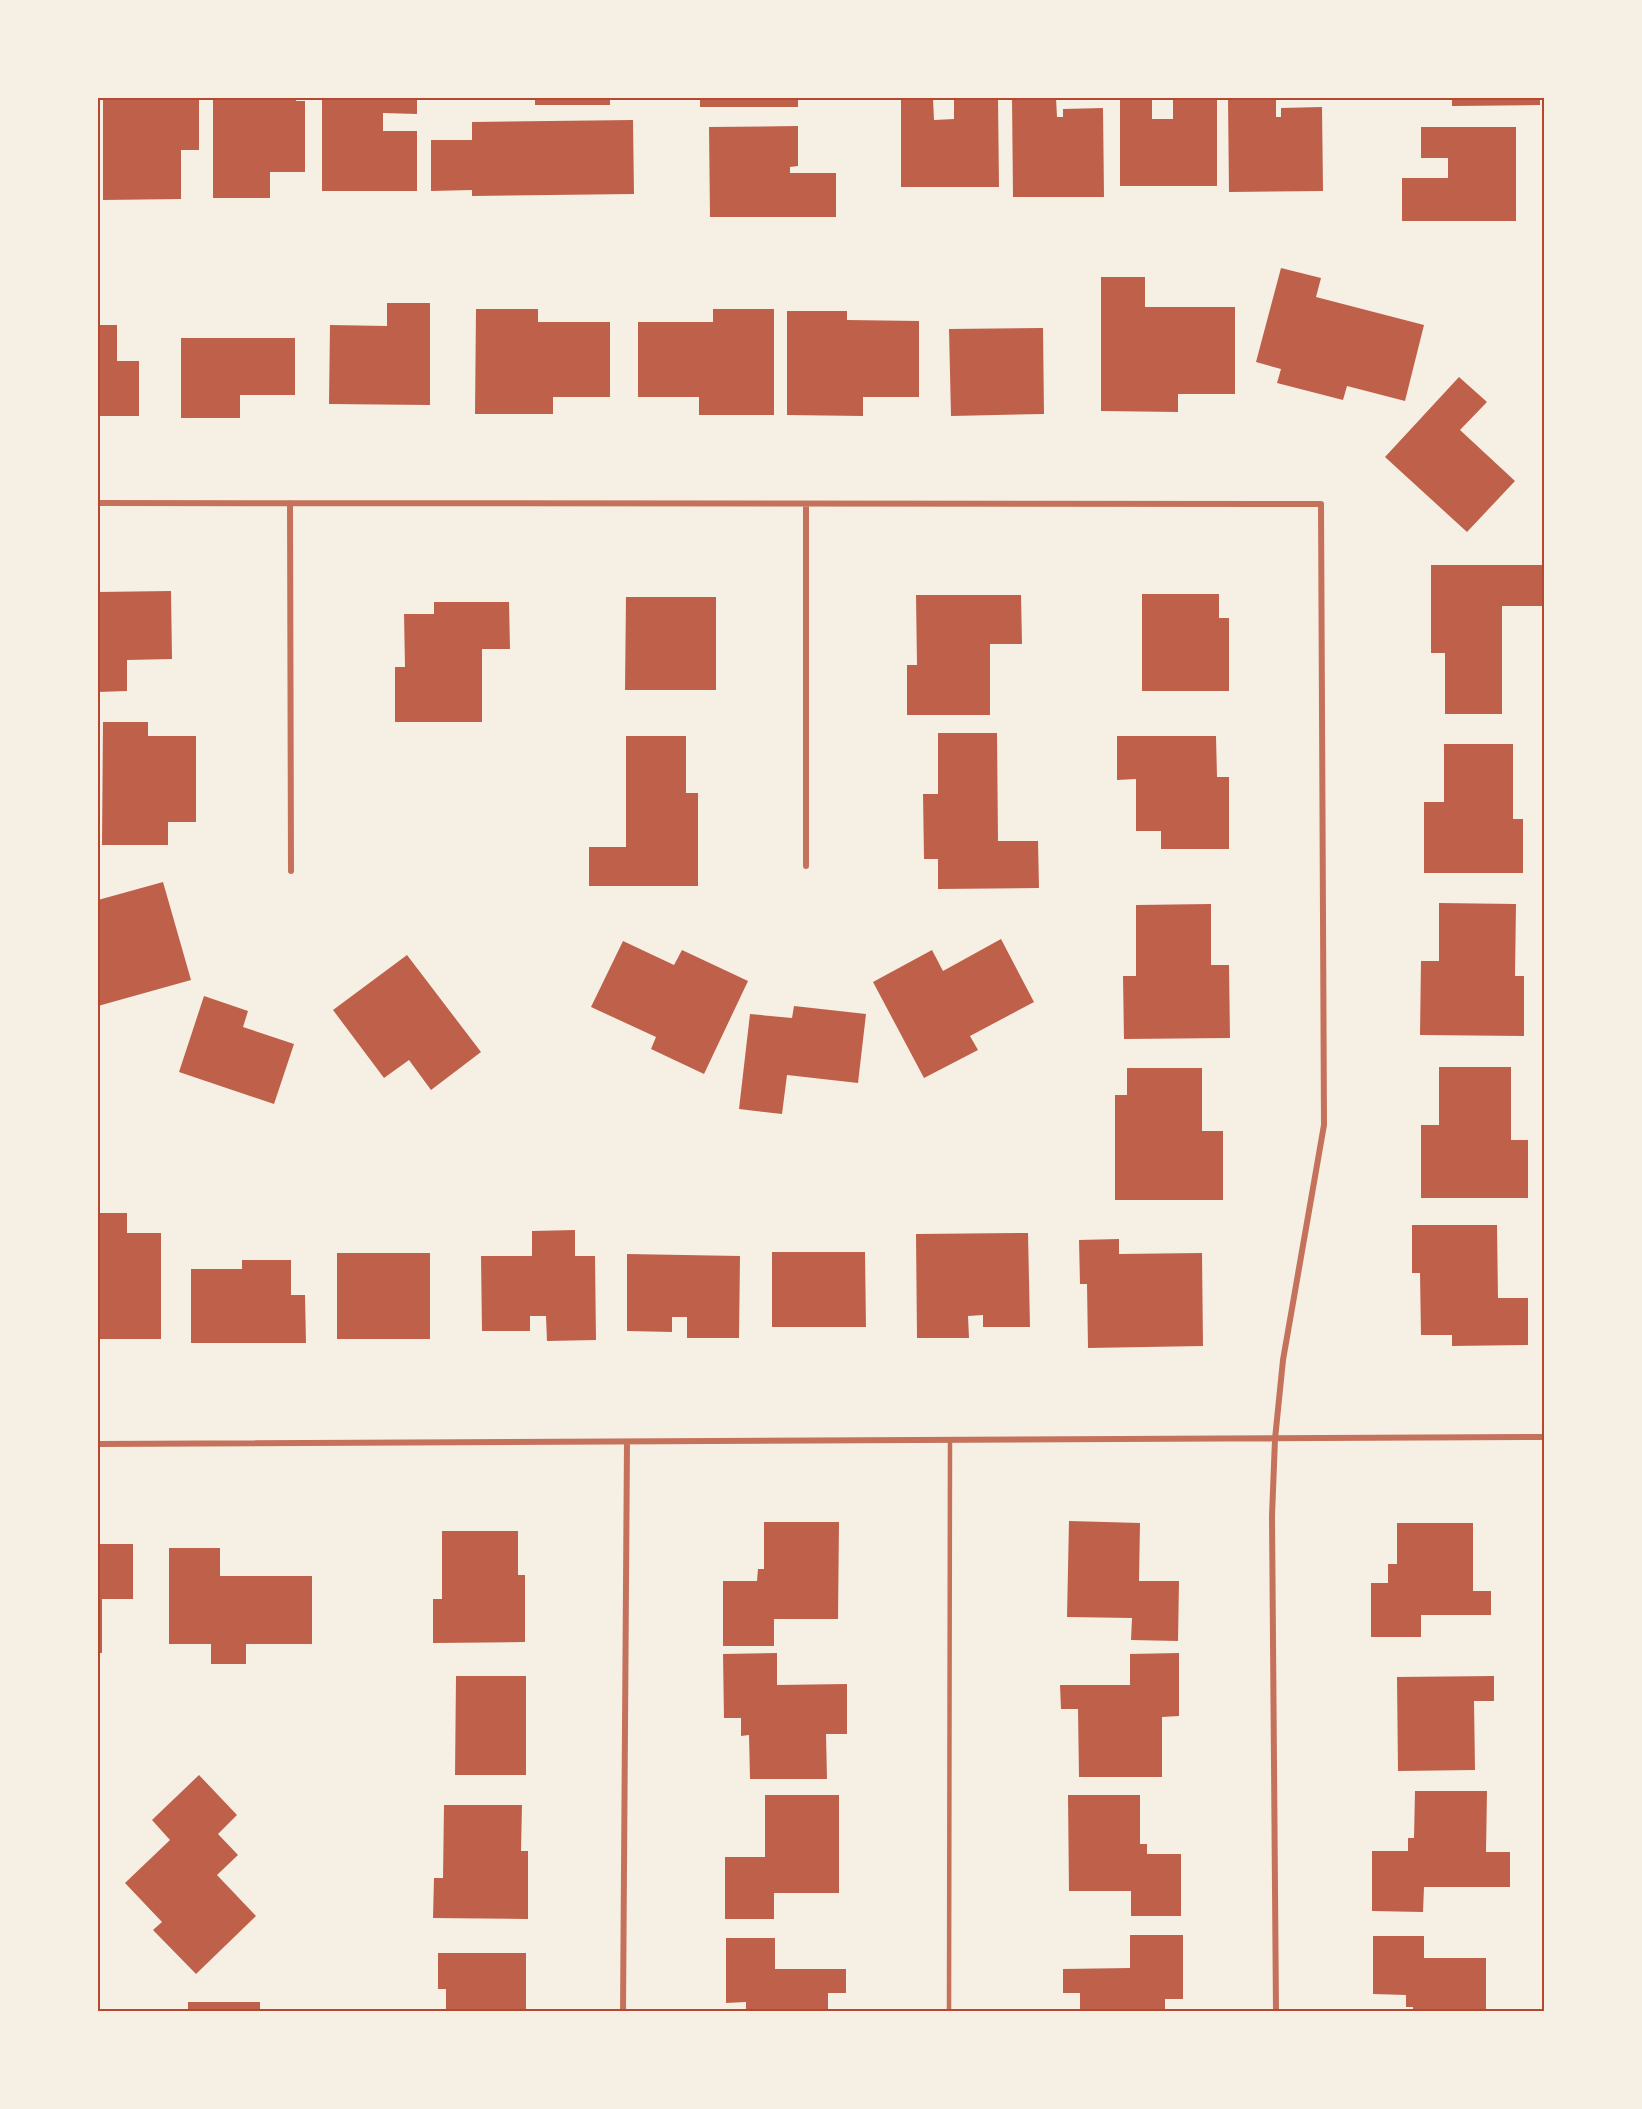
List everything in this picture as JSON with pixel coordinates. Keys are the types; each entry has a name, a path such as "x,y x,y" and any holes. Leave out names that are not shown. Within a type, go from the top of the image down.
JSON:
{"street":[{"path":"290,502 291,871"},
{"path":"98,503 1321,504 1323,1125 1283,1360 1275,1438 1272,1516 1276,2012"},
{"path":"806,504 806,866"},
{"path":"98,1444 1545,1437"},
{"path":"622,2012 627,1442"}],"lane":[{"path":"949,2012 950,1441"}],"building":[{"path":"103,98 199,98 199,150 181,150 181,199 103,200"},
{"path":"213,98 296,98 296,101 305,101 305,172 270,172 270,198 213,198"},
{"path":"322,98 417,98 417,114 383,113 383,131 417,131 417,191 322,191"},
{"path":"535,98 610,98 610,105 535,105"},
{"path":"700,98 798,98 798,107 700,107"},
{"path":"901,98 933,98 934,120 954,119 954,98 998,98 999,187 901,187"},
{"path":"1012,98 1056,98 1057,117 1063,117 1063,109 1103,108 1104,197 1013,197"},
{"path":"1120,98 1152,98 1152,119 1173,119 1173,98 1217,98 1217,186 1120,186"},
{"path":"1228,98 1276,98 1276,117 1281,117 1281,108 1322,107 1323,191 1229,192"},
{"path":"1452,98 1540,98 1540,105 1452,106"},
{"path":"633,120 634,194 472,196 472,190 431,191 431,140 472,140 472,122"},
{"path":"798,126 798,166 790,167 790,173 836,173 836,217 710,217 709,127"},
{"path":"1421,127 1516,127 1516,221 1402,221 1402,178 1448,178 1448,158 1421,158"},
{"path":"1281,268 1321,278 1316,297 1424,325 1405,401 1347,386 1343,400 1277,383 1281,369 1256,362"},
{"path":"1101,277 1145,277 1145,307 1235,307 1235,394 1178,394 1178,412 1101,411"},
{"path":"387,303 430,303 430,405 329,404 330,325 387,326"},
{"path":"476,309 538,309 538,322 610,322 610,397 553,397 553,414 475,414"},
{"path":"713,309 774,309 774,415 699,415 699,397 638,397 638,322 713,322"},
{"path":"787,311 847,311 847,320 919,321 919,397 863,397 863,416 787,415"},
{"path":"98,325 117,325 117,361 139,361 139,416 98,416"},
{"path":"1043,328 1044,414 951,416 949,329"},
{"path":"181,338 295,338 295,395 240,395 240,418 181,418"},
{"path":"1459,377 1487,402 1460,430 1515,481 1467,532 1385,457"},
{"path":"1431,565 1543,565 1543,606 1502,606 1502,714 1445,714 1445,653 1431,653"},
{"path":"171,591 172,659 127,660 127,691 98,692 98,592"},
{"path":"1142,594 1219,594 1219,618 1229,618 1229,691 1142,691"},
{"path":"916,595 1021,595 1022,644 990,644 990,715 907,715 907,665 917,665"},
{"path":"626,597 716,597 716,690 625,690"},
{"path":"434,602 509,602 510,649 482,649 482,722 395,722 395,667 405,667 404,614 434,614"},
{"path":"103,722 148,722 148,736 196,736 196,822 168,822 168,845 102,845"},
{"path":"938,733 997,733 998,841 1038,841 1039,888 938,889 938,859 924,859 923,794 938,794"},
{"path":"626,736 686,736 686,793 698,793 698,886 589,886 589,847 626,847"},
{"path":"1117,736 1216,736 1217,777 1229,777 1229,849 1161,849 1161,831 1136,831 1136,779 1117,780"},
{"path":"1444,744 1513,744 1513,819 1523,819 1523,873 1424,873 1424,802 1444,802"},
{"path":"163,882 191,980 98,1006 98,900"},
{"path":"1439,903 1516,904 1515,976 1524,976 1524,1036 1420,1035 1421,961 1439,961"},
{"path":"1211,904 1211,965 1229,965 1230,1038 1124,1039 1123,976 1136,976 1136,905"},
{"path":"1001,939 1034,1002 970,1036 978,1050 924,1078 873,982 932,950 943,971"},
{"path":"623,941 674,965 682,950 748,981 704,1074 651,1049 656,1037 591,1007"},
{"path":"407,955 481,1052 431,1090 409,1060 384,1078 333,1010"},
{"path":"204,996 248,1011 243,1027 294,1044 274,1104 179,1072"},
{"path":"794,1006 866,1014 858,1083 787,1075 782,1114 739,1109 750,1014 792,1018"},
{"path":"1439,1067 1511,1067 1511,1140 1528,1140 1528,1198 1421,1198 1421,1125 1439,1125"},
{"path":"1127,1068 1202,1068 1202,1131 1223,1131 1223,1200 1115,1200 1115,1095 1127,1095"},
{"path":"98,1213 127,1213 127,1233 161,1233 161,1339 98,1339"},
{"path":"1412,1225 1497,1225 1498,1298 1528,1298 1528,1345 1452,1346 1452,1335 1421,1335 1420,1273 1412,1273"},
{"path":"575,1230 575,1256 595,1256 596,1340 547,1341 546,1316 530,1316 530,1331 482,1331 481,1256 532,1256 532,1231"},
{"path":"1028,1233 1030,1327 983,1327 983,1315 968,1316 969,1338 917,1338 916,1234"},
{"path":"1119,1239 1119,1254 1202,1253 1203,1346 1088,1348 1087,1284 1080,1284 1079,1240"},
{"path":"772,1252 865,1252 866,1327 772,1327"},
{"path":"337,1253 430,1253 430,1339 337,1339"},
{"path":"627,1254 740,1256 739,1338 687,1338 687,1317 672,1317 672,1332 627,1331"},
{"path":"242,1260 291,1260 291,1295 305,1295 306,1343 191,1343 191,1269 242,1269"},
{"path":"1069,1521 1140,1523 1139,1581 1179,1581 1178,1641 1131,1640 1132,1618 1067,1617"},
{"path":"764,1522 839,1522 838,1619 774,1619 774,1646 723,1646 723,1581 757,1581 758,1569 764,1569"},
{"path":"1397,1523 1473,1523 1473,1591 1491,1591 1491,1615 1421,1615 1421,1637 1371,1637 1371,1583 1388,1583 1388,1564 1397,1564"},
{"path":"442,1531 518,1531 518,1575 525,1575 525,1642 433,1643 433,1599 442,1599"},
{"path":"98,1544 133,1544 133,1599 102,1599 102,1653 98,1653"},
{"path":"169,1548 220,1548 220,1576 312,1576 312,1644 246,1644 246,1664 211,1664 211,1644 169,1644"},
{"path":"777,1653 777,1685 847,1684 847,1734 826,1734 827,1779 750,1779 749,1735 741,1736 741,1718 724,1718 723,1654"},
{"path":"1179,1653 1179,1716 1162,1717 1162,1777 1079,1777 1078,1709 1061,1709 1060,1685 1130,1685 1130,1654"},
{"path":"456,1676 526,1676 526,1775 455,1775"},
{"path":"1494,1676 1494,1701 1474,1701 1475,1770 1398,1771 1397,1677"},
{"path":"199,1775 237,1815 218,1834 238,1855 217,1875 256,1916 196,1974 153,1930 162,1922 125,1883 170,1840 152,1820"},
{"path":"1415,1791 1487,1791 1486,1852 1510,1852 1510,1887 1424,1887 1423,1912 1372,1911 1372,1851 1408,1851 1408,1838 1414,1838"},
{"path":"765,1795 839,1795 839,1893 774,1893 774,1919 725,1919 725,1857 765,1857"},
{"path":"1068,1795 1140,1795 1140,1844 1147,1844 1147,1854 1181,1854 1181,1916 1131,1916 1131,1891 1069,1891"},
{"path":"444,1805 522,1805 521,1851 528,1851 528,1919 433,1918 434,1878 443,1878"},
{"path":"1130,1935 1183,1935 1183,1999 1165,1999 1165,2012 1080,2012 1080,1993 1063,1993 1063,1969 1130,1968"},
{"path":"1373,1936 1424,1936 1424,1958 1486,1958 1486,2012 1413,2012 1413,2007 1406,2007 1406,1995 1373,1994"},
{"path":"726,1938 775,1938 775,1969 846,1969 846,1993 828,1993 828,2012 746,2012 746,2002 726,2003"},
{"path":"438,1953 526,1953 526,2012 446,2012 446,1989 438,1989"},
{"path":"188,2002 260,2002 260,2012 188,2012"}]}
